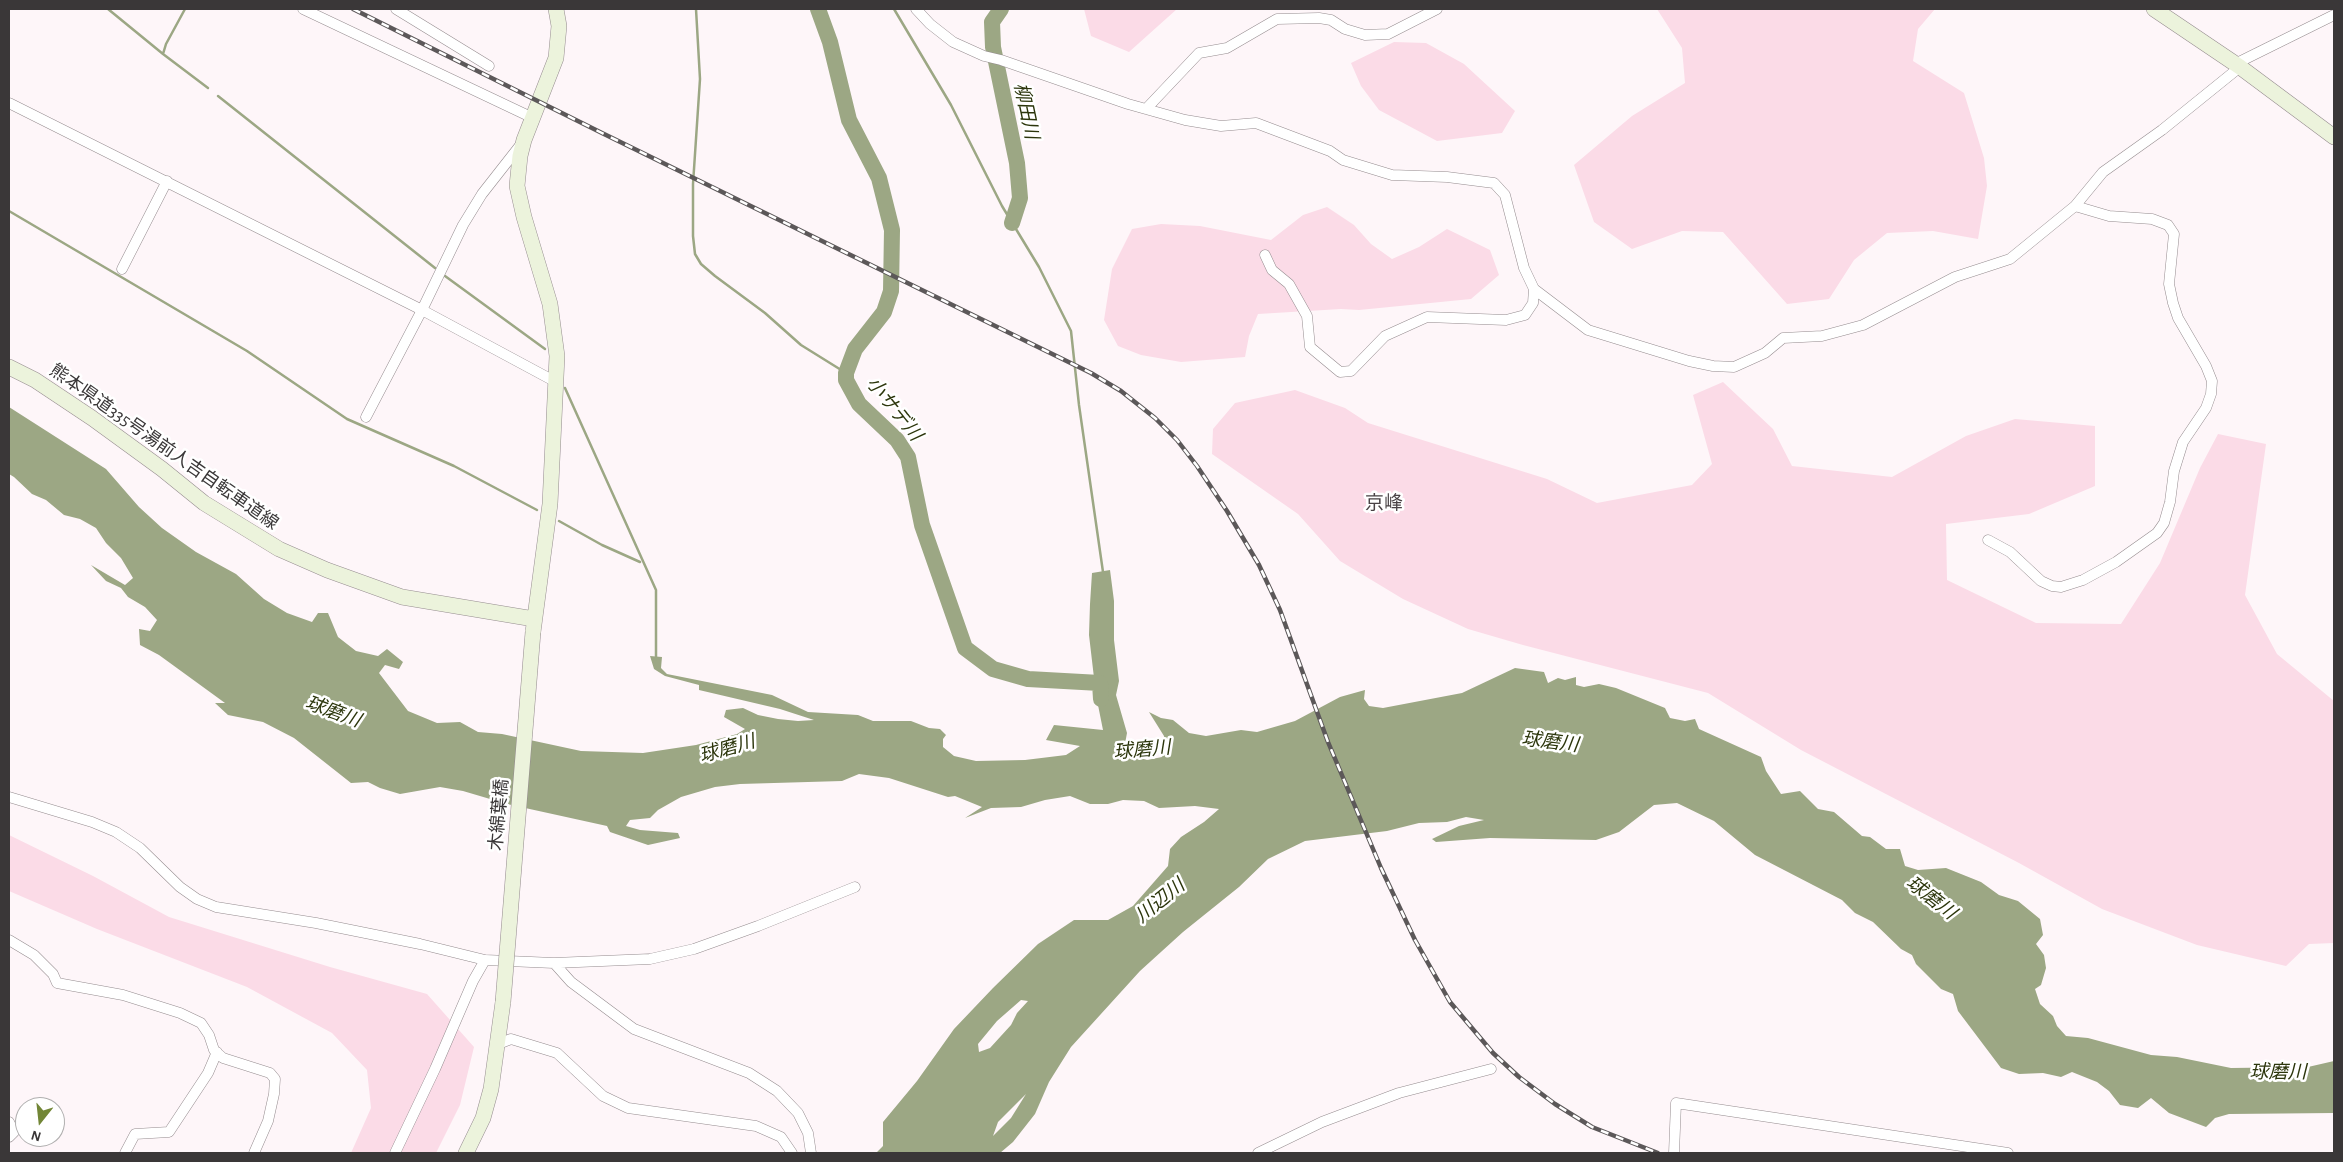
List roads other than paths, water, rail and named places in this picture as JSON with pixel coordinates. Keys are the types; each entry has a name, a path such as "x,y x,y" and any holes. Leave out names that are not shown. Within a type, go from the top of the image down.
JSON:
{"main road":[{"path":"534,626 550,504 557,356 550,304 524,217 517,186 520,156 524,140 556,58 559,26 556,9"},
{"path":"2154,9 2237,66 2334,138"},
{"name":"熊本県道335号湯前人吉自転車道線","path":"9,367 35,380 92,418 162,469 204,503 278,550 402,597 534,626"},
{"name":"木綿葉橋","path":"466,1153 483,1118 491,1088 498,1044 534,626"}],"street":[{"path":"304,9 533,118"},
{"path":"396,9 489,66"},
{"path":"916,9 930,24 953,42 984,56 1002,60 1146,109 1185,120 1220,126 1256,123 1330,151 1343,160 1392,175 1446,177 1494,183 1505,195 1524,268 1534,289 1588,330 1689,361 1713,366 1734,367 1765,354 1783,338 1822,336 1862,325 1955,277 2010,259 2075,206 2103,172 2162,130 2237,66 2334,15"},
{"path":"1146,109 1199,53 1227,48 1277,19 1319,18 1331,20 1345,29 1364,35 1388,34 1437,9"},
{"path":"9,103 422,310 556,382"},
{"path":"366,417 422,310 463,225 482,194 524,140"},
{"path":"122,269 167,181"},
{"path":"1988,540 2010,552 2041,581 2052,586 2062,587 2083,580 2116,562 2157,533 2164,523 2170,502 2174,471 2183,442 2206,408 2211,394 2212,381 2206,366 2178,318 2173,303 2169,284 2174,234 2168,225 2152,219 2109,216 2075,206"},
{"path":"1265,255 1272,270 1289,284 1307,316 1310,347 1340,372 1351,371 1385,336 1427,317 1506,320 1525,315 1533,303 1534,289"},
{"path":"9,797 92,822 116,832 140,848 180,887 197,899 216,907 401,940 485,960 554,963 650,959 694,949 758,926 855,887"},
{"path":"9,940 34,956 53,974 57,983 124,995 180,1013 201,1023 209,1035 216,1052 224,1058 270,1073 275,1079 274,1094 268,1121 254,1153"},
{"path":"395,1153 435,1069 473,981 485,960"},
{"path":"554,963 571,982 634,1029 732,1066 777,1091 798,1113 808,1133 811,1153"},
{"path":"498,1044 511,1039 557,1053 603,1096 628,1108 756,1126 781,1137 792,1153"},
{"path":"125,1153 135,1134 169,1132 208,1073 216,1052"},
{"path":"1258,1153 1322,1122 1399,1093 1490,1069"},
{"path":"1674,1153 1676,1103 2008,1153"},
{"path":"9,1122 14,1132 9,1136"}],"water":[{"path":"9,407 106,469 139,507 162,528 196,552 236,574 264,599 287,613 312,622 318,613 328,613 338,637 356,651 378,656 387,649 403,662 399,669 385,665 379,673 408,711 437,723 460,722 478,732 502,734 581,751 643,753 696,745 737,734 745,729 724,717 726,710 743,708 758,715 778,719 814,720 780,709 699,690 699,685 665,676 654,669 650,656 662,657 661,668 667,674 772,695 808,712 858,715 873,721 911,721 929,728 940,729 946,735 943,739 943,747 954,756 976,761 1025,760 1066,755 1080,746 1046,740 1054,725 1103,730 1096,695 1089,635 1090,604 1092,573 1110,570 1114,601 1114,640 1119,681 1116,695 1127,733 1124,749 1134,756 1147,760 1162,757 1161,749 1166,747 1164,736 1149,712 1161,718 1173,720 1189,733 1206,736 1241,730 1257,732 1295,721 1340,697 1365,690 1364,699 1369,706 1383,708 1462,693 1515,668 1544,672 1548,683 1558,678 1565,680 1576,677 1576,685 1584,687 1599,684 1616,688 1665,708 1670,718 1685,721 1695,719 1699,729 1761,757 1766,771 1781,794 1800,791 1818,809 1834,812 1862,836 1870,837 1886,849 1900,849 1905,866 1918,870 1946,868 1981,882 1999,895 2018,901 2040,919 2043,935 2036,944 2044,955 2046,968 2041,985 2035,989 2040,1004 2053,1016 2057,1026 2066,1036 2088,1038 2151,1055 2177,1057 2231,1068 2308,1067 2334,1061 2334,1113 2229,1114 2215,1118 2206,1127 2169,1113 2151,1098 2138,1108 2120,1105 2109,1091 2097,1082 2072,1072 2061,1077 2043,1073 2019,1074 2001,1068 1958,1011 1953,994 1941,989 1916,964 1912,955 1901,949 1873,922 1855,913 1842,900 1755,855 1714,821 1677,803 1654,805 1619,832 1596,840 1490,838 1436,842 1432,839 1459,826 1484,820 1466,817 1447,822 1419,823 1387,831 1305,841 1268,859 1239,887 1183,932 1140,971 1071,1047 1049,1082 1035,1114 1013,1142 1000,1153 876,1153 883,1146 883,1122 917,1081 954,1029 993,988 1038,944 1074,920 1108,920 1133,906 1168,866 1170,849 1181,837 1204,822 1219,809 1195,806 1159,808 1144,801 1123,800 1108,804 1090,804 1070,796 1045,800 1021,807 991,808 965,818 982,807 955,796 948,797 889,778 859,774 842,781 740,784 715,787 681,797 658,810 650,818 630,820 626,826 640,830 678,833 680,838 648,845 610,832 607,826 507,804 463,791 440,787 400,794 368,782 351,783 294,738 263,722 228,715 215,703 225,703 159,655 140,645 139,629 150,631 157,620 145,607 128,597 121,588 106,581 91,565 125,585 133,578 121,558 106,543 96,528 80,519 64,515 46,500 32,494 9,474","holes":["1021,1000 1028,1001 1017,1013 1011,1025 990,1048 979,1052 978,1044 997,1021","1026,1094 1011,1118 993,1136 998,1122"]}],"waterway":[{"path":"108,9 208,88"},
{"path":"163,54 166,44 185,9"},
{"path":"696,9 700,79 693,184 695,254 701,264 765,313 801,345 846,373"},
{"name":"小サデ川","path":"818,9 830,42 849,120 879,178 892,230 891,291 884,312 855,349 846,373 846,380 859,404 897,440 908,457 922,525 965,648 993,669 1028,679 1100,683 1101,699"},
{"path":"894,9 951,105 1002,206 1039,267 1071,331 1079,405 1103,572"},
{"name":"柳田川","path":"1001,9 992,22 993,47 1017,163 1020,198 1012,223"},
{"path":"218,96 435,268"},
{"path":"9,211 247,351 347,419 454,466 537,510"},
{"path":"445,276 545,349"},
{"path":"565,388 656,590 656,659"},
{"path":"559,521 602,545 640,562"}],"railway":[{"path":"353,9 1091,373 1121,391 1155,418 1177,440 1197,466 1227,511 1259,565 1280,610 1328,742 1381,868 1415,940 1450,1002 1493,1053 1519,1077 1555,1104 1592,1127 1658,1153"}],"district":[{"name":"京峰","path":"1384,503"}],"water label":[{"name":"球磨川","path":"333,712"},
{"name":"球磨川","path":"1550,742"},
{"name":"球磨川","path":"727,749"},
{"name":"球磨川","path":"1142,750"},
{"name":"球磨川","path":"1931,898"},
{"name":"川辺川","path":"1160,901"},
{"name":"球磨川","path":"2278,1072"}]}
